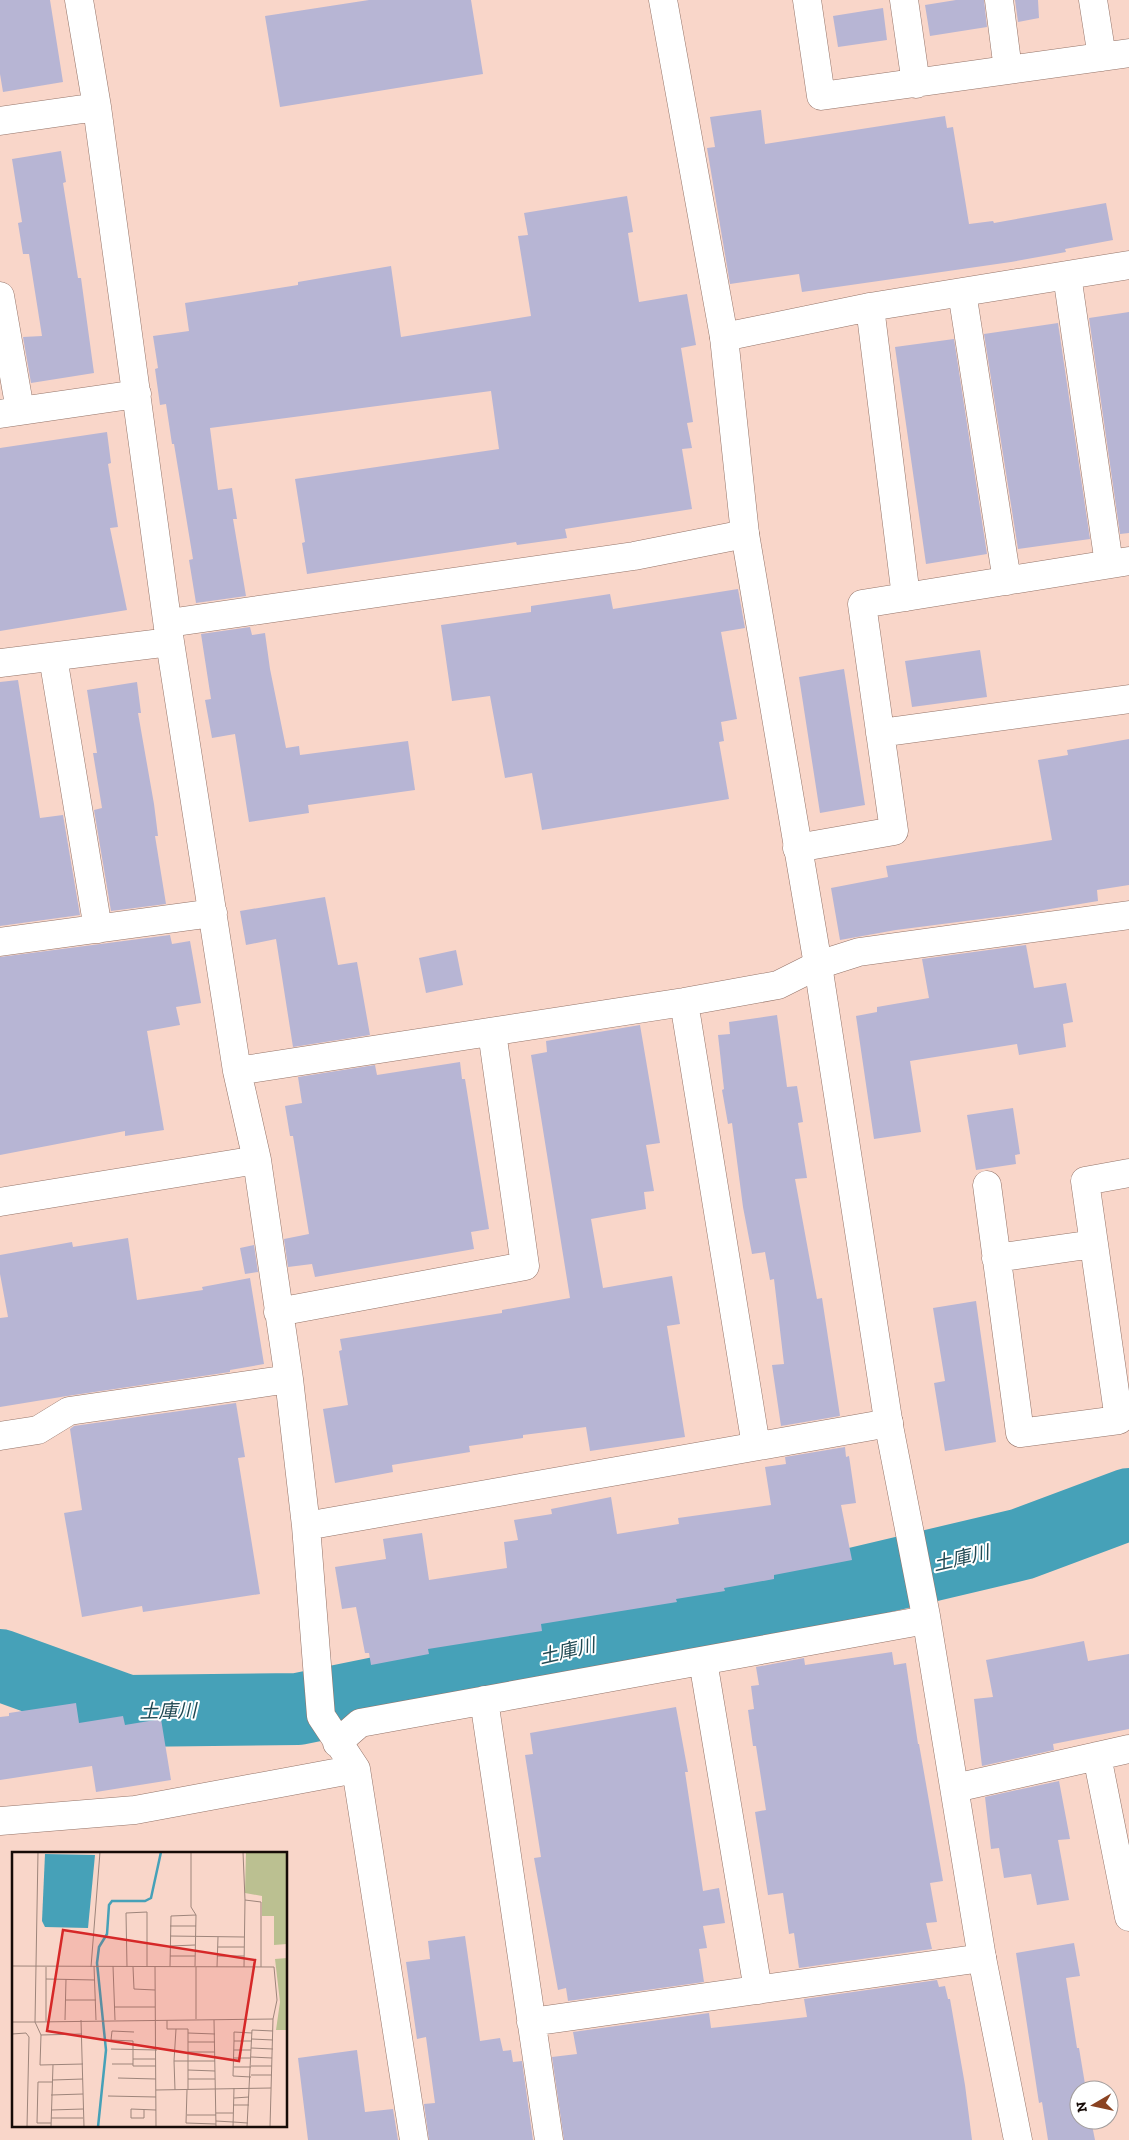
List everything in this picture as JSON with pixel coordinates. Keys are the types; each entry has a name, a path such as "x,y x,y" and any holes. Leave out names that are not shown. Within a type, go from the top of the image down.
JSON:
{"street":[{"path":"79,0 97,107 170,632 237,1071 257,1160 289,1379 309,1553 321,1716 337,1743 356,1769 414,2140"},
{"path":"663,0 724,337 745,534 818,965 889,1424 926,1618 982,1958 1018,2140"},
{"path":"807,0 821,96 1129,53"},
{"path":"904,0 916,84"},
{"path":"999,0 1008,70"},
{"path":"1093,0 1102,57"},
{"path":"0,121 97,107"},
{"path":"724,337 870,307 1129,265"},
{"path":"797,848 894,831 862,604 1119,563 1067,275"},
{"path":"962,292 1007,581"},
{"path":"0,296 10,412 136,394"},
{"path":"870,307 906,597"},
{"path":"0,663 53,657 170,632 634,556 745,534"},
{"path":"53,657 98,929"},
{"path":"880,733 1129,699"},
{"path":"0,942 213,913"},
{"path":"237,1071 684,1002 778,984 818,965 859,952 1129,915"},
{"path":"684,1002 756,1446"},
{"path":"278,1312 525,1266 492,1032"},
{"path":"0,1202 257,1160"},
{"path":"987,1185 1020,1433 1119,1420 1086,1181 1129,1173"},
{"path":"996,1258 1094,1244"},
{"path":"0,1436 38,1430 69,1411 289,1379"},
{"path":"306,1526 889,1424"},
{"path":"337,1743 360,1723 703,1661 926,1618"},
{"path":"703,1661 758,1990"},
{"path":"484,1700 548,2140"},
{"path":"955,1788 1129,1750"},
{"path":"1098,1756 1129,1917"},
{"path":"0,1821 135,1810 356,1769"},
{"path":"531,2022 982,1958"}],"building":[{"path":"0,0 50,0 63,82 3,92 0,74"},
{"path":"369,0 471,0 483,74 280,107 265,16"},
{"path":"956,0 984,0 987,27 930,36 925,5"},
{"path":"1015,0 1038,0 1039,18 1018,22"},
{"path":"883,8 887,40 838,47 833,16"},
{"path":"761,110 765,144 945,116 947,128 953,127 969,224 993,221 994,223 1106,203 1113,240 1065,249 1066,252 1011,262 802,292 799,274 730,284 707,148 715,147 710,117"},
{"path":"61,151 66,182 63,183 78,278 81,278 94,373 31,383 23,337 42,336 29,254 23,254 18,223 22,222 12,159"},
{"path":"627,196 633,232 628,233 639,302 687,294 696,345 681,348 693,422 687,423 692,448 682,449 692,509 565,529 567,538 517,545 516,542 307,574 302,543 305,542 295,479 499,449 491,391 210,428 218,490 232,488 237,519 233,519 246,596 196,603 189,560 193,559 174,444 172,444 166,404 160,405 155,369 158,368 153,336 189,331 185,303 298,285 298,282 391,266 401,337 531,316 518,236 528,235 524,213"},
{"path":"1129,312 1129,533 1120,534 1089,318"},
{"path":"1058,323 1090,539 1018,549 984,334"},
{"path":"954,339 987,554 926,564 895,347"},
{"path":"107,432 111,463 108,464 118,527 110,528 127,610 0,631 0,448"},
{"path":"738,589 745,628 721,632 737,719 721,722 724,741 719,742 729,799 542,830 532,773 505,778 490,696 452,701 441,625 531,612 531,606 610,594 613,609"},
{"path":"250,627 252,635 265,633 270,669 286,748 299,746 300,755 408,741 415,790 308,805 309,813 249,822 235,734 212,738 205,700 211,699 201,634"},
{"path":"980,650 987,697 912,707 905,661"},
{"path":"844,669 865,805 820,813 799,677"},
{"path":"18,680 40,818 63,815 80,915 0,926 0,682"},
{"path":"137,682 141,713 138,713 154,804 158,836 155,836 166,904 111,911 94,810 102,808 93,753 97,753 87,690"},
{"path":"1129,739 1129,885 1097,890 1098,901 1020,914 896,930 840,940 831,888 888,877 886,866 1052,840 1038,760 1068,755 1067,750"},
{"path":"325,897 338,965 357,962 370,1035 293,1047 276,939 246,945 240,911"},
{"path":"170,935 172,944 190,941 201,1003 176,1007 180,1025 147,1031 164,1130 125,1136 125,1131 0,1155 0,957"},
{"path":"1026,945 1034,988 1066,983 1073,1022 1063,1024 1066,1047 1019,1055 1017,1044 910,1061 921,1132 874,1139 856,1016 877,1012 877,1007 929,998 922,959"},
{"path":"456,950 463,985 426,993 419,958"},
{"path":"777,1015 787,1087 797,1086 803,1122 798,1123 807,1178 795,1179 817,1299 822,1298 840,1416 781,1426 772,1365 784,1364 774,1279 770,1280 765,1252 752,1254 743,1207 732,1123 728,1124 722,1090 724,1089 718,1035 730,1034 729,1022"},
{"path":"640,1025 660,1143 646,1145 654,1191 644,1192 646,1209 591,1219 603,1288 672,1276 680,1324 667,1326 685,1437 590,1451 586,1427 523,1435 523,1438 469,1446 470,1452 392,1465 393,1472 335,1483 323,1409 348,1405 339,1351 342,1350 340,1339 502,1313 502,1310 570,1298 531,1055 547,1052 546,1041"},
{"path":"460,1062 462,1079 465,1079 489,1229 471,1232 474,1249 315,1277 312,1264 288,1267 284,1239 309,1234 293,1136 290,1136 285,1106 302,1103 298,1077 375,1065 377,1075"},
{"path":"1013,1108 1020,1154 1015,1155 1016,1164 976,1170 967,1115"},
{"path":"128,1238 137,1300 203,1290 202,1287 250,1278 264,1364 230,1370 230,1372 0,1407 0,1318 8,1317 0,1274 0,1255 72,1242 73,1247"},
{"path":"254,1245 258,1272 245,1274 240,1248"},
{"path":"976,1301 996,1442 945,1451 934,1383 945,1381 933,1308"},
{"path":"236,1403 245,1457 238,1458 260,1594 143,1612 142,1606 82,1617 64,1513 82,1510 70,1429 74,1426"},
{"path":"845,1447 846,1457 849,1456 856,1503 841,1505 852,1560 774,1575 774,1579 724,1588 725,1591 676,1599 677,1602 541,1624 542,1631 428,1649 429,1654 371,1665 369,1653 365,1653 356,1607 342,1609 335,1567 386,1559 383,1539 422,1533 429,1580 507,1568 504,1542 518,1540 514,1520 552,1514 551,1509 611,1497 617,1534 679,1524 678,1518 771,1505 765,1467 786,1464 785,1457"},
{"path":"1084,1641 1088,1661 1129,1654 1129,1729 1053,1744 1054,1750 982,1766 974,1699 993,1697 986,1660"},
{"path":"892,1652 894,1665 906,1663 918,1744 943,1881 930,1883 937,1922 926,1923 932,1949 799,1968 794,1933 789,1934 783,1893 768,1895 755,1812 766,1810 748,1710 754,1709 751,1686 759,1685 756,1667 804,1658 805,1665"},
{"path":"76,1703 79,1723 123,1716 125,1725 161,1719 171,1780 96,1792 92,1766 0,1780 0,1717 9,1716 9,1713"},
{"path":"676,1707 688,1772 685,1772 703,1891 719,1888 725,1923 703,1926 707,1948 699,1949 704,1982 568,2001 566,1988 558,1990 534,1858 541,1857 525,1755 533,1754 530,1733"},
{"path":"1059,1781 1070,1839 1058,1840 1069,1900 1037,1905 1031,1874 1004,1878 999,1848 991,1849 985,1797"},
{"path":"465,1936 480,2041 500,2038 503,2051 511,2050 513,2062 522,2061 533,2140 429,2140 424,2104 435,2103 426,2037 417,2039 406,1962 430,1959 428,1941"},
{"path":"1074,1943 1080,1976 1066,1978 1077,2048 1079,2048 1084,2080 1069,2080 1069,2130 1093,2130 1095,2140 1048,2140 1042,2102 1039,2103 1016,1953"},
{"path":"937,1980 939,1987 945,1986 948,1999 950,1999 965,2085 972,2140 564,2140 552,2057 577,2054 573,2032 709,2013 711,2028 807,2017 804,1999"},
{"path":"357,2050 365,2112 393,2109 398,2140 308,2140 298,2058"}],"waterway":[{"name":"土庫川","path":"0,1665 127,1711 298,1709 485,1671 1022,1544 1129,1504"}]}
